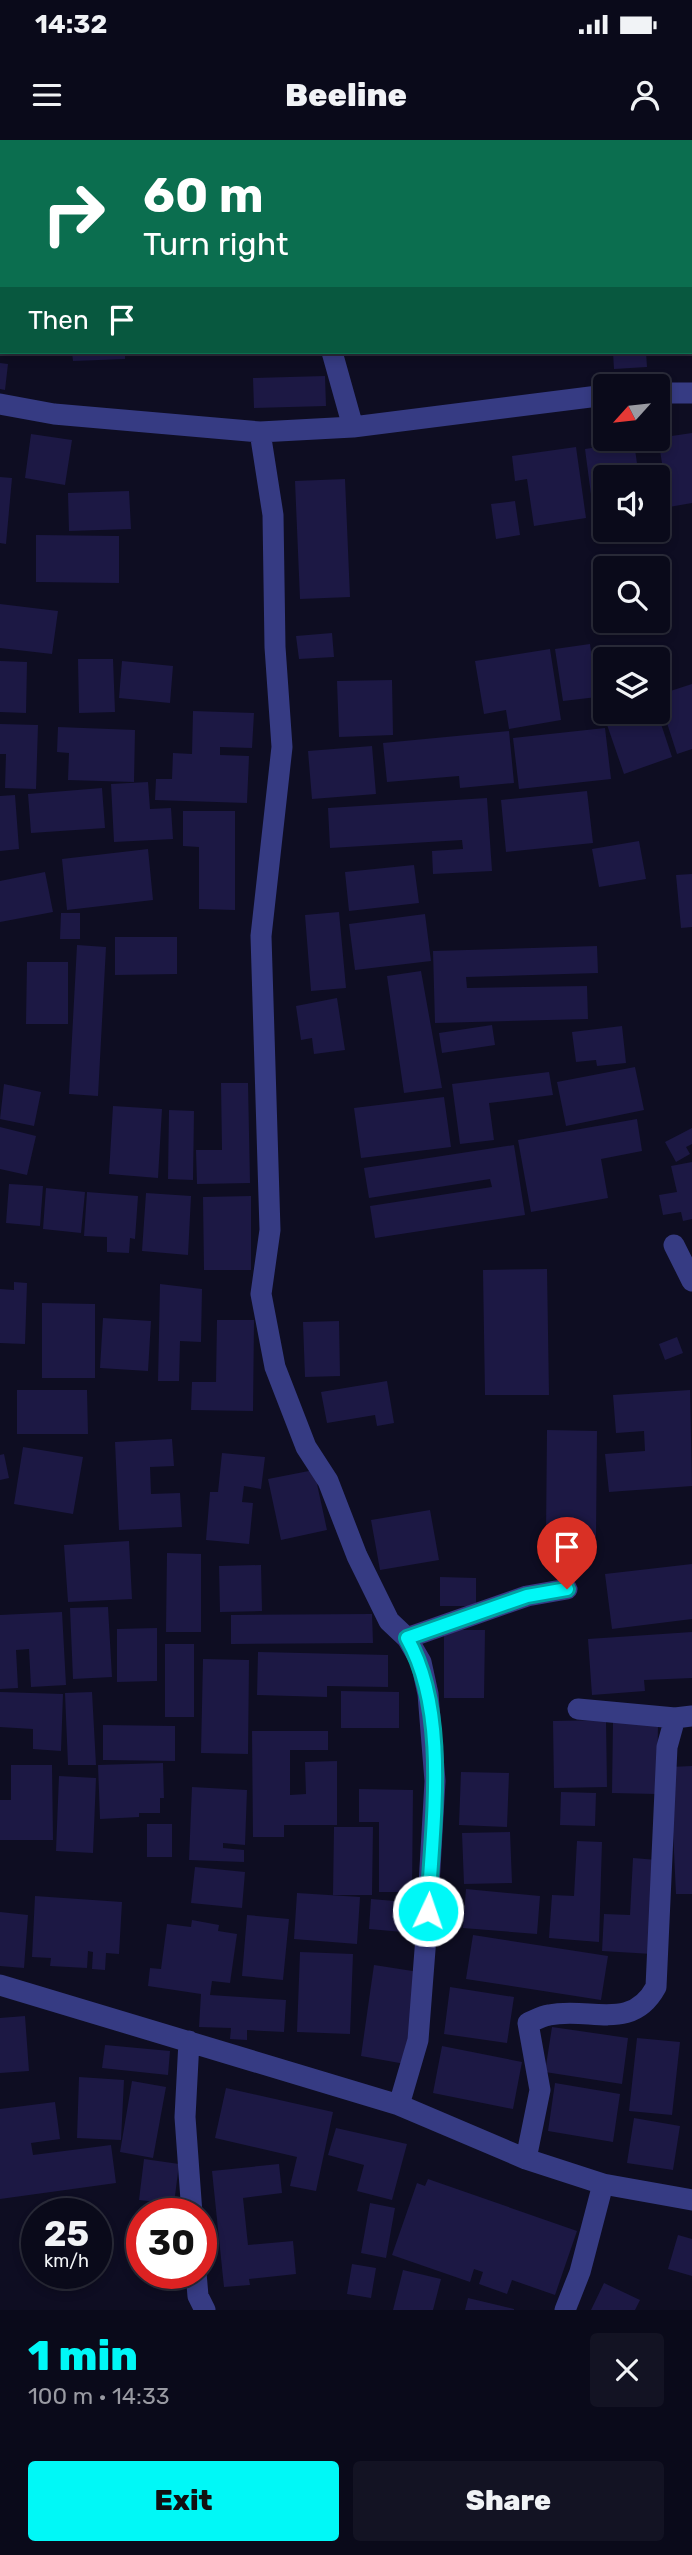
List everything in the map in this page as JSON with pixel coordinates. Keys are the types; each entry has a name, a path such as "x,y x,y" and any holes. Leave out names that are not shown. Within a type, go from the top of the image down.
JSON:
{"street":[{"path":"333,354 353,427"},
{"path":"670,393 692,393"},
{"path":"0,404 54,414 260,432 353,427 593,397"},
{"path":"260,432 273,514 275,647 282,747 261,936 270,1230 261,1294 275,1367 306,1447 328,1481 356,1556 389,1620 407,1638 421,1662 428,1694 435,1781 418,2040 399,2105"},
{"path":"674,1245 692,1281"},
{"path":"407,1638 527,1596 567,1589"},
{"path":"526,2159 540,2090 528,2023 551,2014 620,2015 647,2003 656,1987 667,1747 683,1717 578,1709"},
{"path":"0,1985 399,2105 526,2159 603,2184 692,2200"},
{"path":"189,2041 185,2117 191,2198"},
{"path":"565,2310 580,2272 603,2184"},
{"path":"197,2289 205,2310"}],"building":[{"path":"72,354 125,354 125,359 73,361"},
{"path":"613,354 646,354 647,367 614,369"},
{"path":"0,363 8,364 5,390 0,389"},
{"path":"325,376 326,406 254,408 253,378"},
{"path":"692,433 692,503 670,507 670,465 662,465 660,452 670,452 670,436"},
{"path":"31,434 72,440 65,485 25,478"},
{"path":"576,447 586,518 534,526 527,479 515,481 512,456"},
{"path":"593,448 593,452 635,452 637,465 593,465 593,509 585,449"},
{"path":"0,477 12,478 6,544 0,543"},
{"path":"345,479 350,597 300,599 295,481"},
{"path":"129,491 131,529 69,531 68,493"},
{"path":"515,501 520,535 496,539 491,504"},
{"path":"36,535 119,536 119,583 36,582"},
{"path":"0,604 58,611 52,654 0,648"},
{"path":"332,633 334,657 299,659 296,636"},
{"path":"590,644 593,697 563,701 555,649"},
{"path":"550,649 561,720 509,729 506,710 484,714 475,661"},
{"path":"78,659 113,659 115,712 79,713"},
{"path":"0,661 27,662 26,713 0,712"},
{"path":"122,661 173,666 170,703 119,698"},
{"path":"392,680 393,735 339,737 337,681"},
{"path":"692,684 692,749 677,754 667,724 670,724 670,691"},
{"path":"193,711 254,713 252,748 220,747 220,755 249,756 247,803 155,800 156,779 172,779 173,753 192,754"},
{"path":"0,724 38,725 36,789 5,788 6,754 0,754"},
{"path":"607,724 661,724 672,757 624,774"},
{"path":"58,727 135,730 134,782 68,780 69,753 57,752"},
{"path":"605,728 611,779 519,789 513,738"},
{"path":"509,731 514,783 460,788 459,776 387,782 383,743"},
{"path":"372,746 376,794 312,799 308,751"},
{"path":"148,782 150,809 171,808 173,839 114,842 111,784"},
{"path":"102,788 105,828 31,833 28,794"},
{"path":"587,791 593,843 506,852 501,800"},
{"path":"15,795 19,849 0,851 0,796"},
{"path":"487,798 492,871 433,874 432,851 463,849 462,840 330,848 328,808"},
{"path":"183,811 235,811 235,910 199,909 199,847 183,846"},
{"path":"639,841 646,879 599,887 592,849"},
{"path":"148,849 153,900 67,910 62,859"},
{"path":"414,865 419,903 349,911 345,872"},
{"path":"45,872 53,912 0,922 0,881"},
{"path":"692,874 692,927 681,928 676,875"},
{"path":"339,912 346,988 311,991 305,915"},
{"path":"61,913 80,913 80,939 60,939"},
{"path":"425,914 431,961 355,970 349,924"},
{"path":"115,937 177,937 177,974 115,975"},
{"path":"77,945 106,947 98,1096 69,1094"},
{"path":"597,946 598,973 466,977 467,988 587,986 588,1019 435,1023 433,951"},
{"path":"27,962 68,962 68,1024 26,1024"},
{"path":"421,971 442,1088 404,1093 387,976"},
{"path":"337,998 345,1050 314,1054 312,1038 301,1040 296,1006"},
{"path":"492,1025 495,1045 442,1053 439,1033"},
{"path":"622,1026 626,1063 597,1066 596,1060 576,1062 572,1032"},
{"path":"635,1067 644,1110 566,1126 557,1082"},
{"path":"549,1072 553,1095 489,1103 494,1140 460,1144 452,1084"},
{"path":"221,1083 248,1083 250,1183 197,1184 196,1150 222,1150"},
{"path":"4,1084 41,1092 34,1126 0,1119"},
{"path":"444,1097 451,1147 361,1158 354,1108"},
{"path":"113,1106 162,1109 158,1178 109,1174"},
{"path":"169,1110 194,1111 193,1180 168,1179"},
{"path":"637,1119 642,1151 601,1159 608,1198 531,1212 518,1140"},
{"path":"0,1127 36,1136 27,1175 0,1169"},
{"path":"692,1128 692,1144 686,1147 690,1154 676,1162 665,1142"},
{"path":"514,1145 525,1215 375,1238 370,1206 492,1187 490,1179 369,1198 364,1168"},
{"path":"692,1162 692,1219 683,1221 681,1212 663,1215 659,1195 677,1192 671,1166"},
{"path":"9,1184 43,1186 40,1226 6,1223"},
{"path":"46,1188 85,1192 81,1233 43,1229"},
{"path":"87,1192 138,1196 135,1239 130,1238 129,1253 107,1252 107,1237 84,1236"},
{"path":"146,1193 191,1196 188,1255 142,1251"},
{"path":"251,1196 251,1270 204,1270 203,1197"},
{"path":"547,1269 549,1395 485,1395 483,1270"},
{"path":"14,1282 27,1283 25,1344 0,1343 0,1289 14,1290"},
{"path":"160,1284 202,1289 201,1342 180,1341 179,1381 158,1381"},
{"path":"42,1303 95,1304 95,1378 42,1378"},
{"path":"103,1318 151,1321 148,1371 100,1368"},
{"path":"217,1320 254,1320 253,1411 191,1410 192,1382 216,1382"},
{"path":"339,1321 340,1376 305,1377 303,1322"},
{"path":"677,1337 683,1353 665,1360 659,1344"},
{"path":"387,1381 394,1423 377,1426 375,1415 327,1423 321,1392"},
{"path":"17,1390 87,1390 88,1434 17,1434"},
{"path":"690,1390 692,1486 609,1492 605,1454 645,1451 644,1431 616,1433 613,1395"},
{"path":"547,1430 597,1431 596,1537 546,1536"},
{"path":"172,1439 174,1466 150,1467 151,1494 180,1493 182,1527 119,1530 115,1442"},
{"path":"23,1447 83,1457 73,1514 14,1504"},
{"path":"222,1453 265,1457 261,1489 244,1486 242,1502 253,1503 249,1544 206,1540 210,1492 218,1492"},
{"path":"4,1454 9,1478 0,1480 0,1455"},
{"path":"314,1470 327,1530 281,1540 268,1479"},
{"path":"430,1510 439,1560 380,1570 371,1520"},
{"path":"129,1541 132,1599 68,1602 64,1545"},
{"path":"167,1553 201,1554 201,1632 166,1632"},
{"path":"692,1564 692,1619 612,1629 605,1574"},
{"path":"261,1565 262,1611 220,1612 219,1566"},
{"path":"440,1577 476,1578 476,1606 440,1606"},
{"path":"108,1607 112,1677 73,1679 70,1608"},
{"path":"62,1612 66,1685 31,1687 29,1649 16,1650 18,1688 0,1689 0,1615"},
{"path":"372,1614 373,1643 231,1644 231,1615"},
{"path":"157,1628 157,1681 117,1682 117,1629"},
{"path":"444,1630 485,1630 484,1698 444,1698"},
{"path":"692,1632 692,1678 644,1680 645,1691 592,1695 588,1639"},
{"path":"165,1644 194,1644 194,1717 165,1717"},
{"path":"258,1652 388,1655 388,1687 327,1686 327,1697 257,1695"},
{"path":"203,1659 249,1660 248,1754 201,1753"},
{"path":"341,1691 399,1692 399,1728 341,1728"},
{"path":"0,1692 63,1694 61,1751 33,1749 33,1729 0,1727"},
{"path":"92,1692 96,1765 68,1765 65,1693"},
{"path":"606,1720 607,1787 554,1788 553,1721"},
{"path":"613,1722 658,1723 657,1794 612,1793"},
{"path":"103,1725 175,1726 175,1761 103,1760"},
{"path":"252,1731 328,1731 328,1750 290,1750 290,1795 306,1794 305,1762 337,1761 337,1825 284,1825 284,1837 253,1837"},
{"path":"163,1763 164,1798 160,1798 160,1813 100,1819 98,1765"},
{"path":"11,1765 52,1765 53,1840 0,1840 0,1800 11,1800"},
{"path":"692,1766 692,1894 676,1894 670,1767"},
{"path":"461,1772 509,1773 507,1827 459,1825"},
{"path":"59,1776 96,1778 93,1853 56,1851"},
{"path":"192,1787 247,1790 245,1845 223,1843 223,1848 244,1850 244,1862 189,1860"},
{"path":"359,1789 413,1790 412,1892 379,1892 379,1822 359,1822"},
{"path":"561,1792 596,1793 595,1826 560,1825"},
{"path":"147,1824 172,1824 172,1857 147,1857"},
{"path":"334,1827 373,1827 372,1895 333,1895"},
{"path":"510,1832 512,1883 464,1884 462,1833"},
{"path":"577,1841 602,1842 599,1942 549,1938 552,1895 574,1896"},
{"path":"633,1858 657,1860 652,1954 602,1951 604,1914 630,1915"},
{"path":"195,1867 245,1872 242,1908 191,1903"},
{"path":"466,1889 540,1896 537,1934 463,1928"},
{"path":"297,1893 360,1897 357,1944 294,1939"},
{"path":"35,1896 122,1902 119,1954 106,1953 105,1970 92,1969 93,1952 88,1951 87,1968 50,1966 51,1958 32,1957"},
{"path":"371,1899 406,1902 403,1932 369,1929"},
{"path":"0,1912 28,1915 24,1968 0,1966"},
{"path":"247,1915 289,1919 283,1980 242,1976"},
{"path":"192,1920 219,1925 218,1931 237,1934 230,1983 212,1981 210,1995 286,2000 284,2032 247,2030 247,2040 230,2039 231,2028 199,2027 201,1994 148,1986 150,1968 161,1969 167,1924 191,1927"},
{"path":"473,1935 608,1956 601,2000 466,1979"},
{"path":"300,1952 353,1954 350,2034 297,2032"},
{"path":"374,1965 419,1972 405,2064 361,2056"},
{"path":"450,1987 514,1997 507,2043 444,2034"},
{"path":"25,2016 29,2071 0,2073 0,2018"},
{"path":"552,2027 628,2038 622,2084 545,2072"},
{"path":"637,2038 680,2042 672,2115 629,2111"},
{"path":"105,2045 170,2051 168,2075 102,2068"},
{"path":"442,2046 522,2062 513,2109 433,2093"},
{"path":"79,2077 124,2080 121,2140 77,2138"},
{"path":"132,2081 166,2087 153,2158 120,2152"},
{"path":"555,2083 620,2094 613,2142 548,2131"},
{"path":"226,2088 333,2112 316,2191 290,2186 297,2157 215,2138"},
{"path":"55,2102 60,2139 31,2143 33,2155 111,2145 116,2183 0,2199 0,2109"},
{"path":"634,2118 680,2126 673,2170 627,2163"},
{"path":"336,2128 407,2144 392,2200 357,2191 364,2165 328,2155"},
{"path":"144,2159 179,2164 175,2198 139,2198"},
{"path":"279,2164 282,2193 243,2198 248,2245 293,2241 296,2274 249,2279 250,2285 224,2287 217,2198 215,2198 212,2171"},
{"path":"428,2179 577,2231 555,2295 512,2280 507,2294 479,2284 483,2272 474,2269 470,2282 392,2255 417,2183 425,2186"},
{"path":"370,2203 395,2208 386,2258 361,2253"},
{"path":"678,2235 692,2239 692,2276 668,2269"},
{"path":"352,2264 376,2268 371,2298 347,2294"},
{"path":"403,2270 441,2279 433,2310 393,2310"},
{"path":"604,2283 640,2300 635,2310 591,2310"},
{"path":"468,2298 514,2309 514,2310 465,2310"}],"route":[{"path":"428,1911 435,1781 428,1694 421,1662 407,1638 527,1596 567,1589"}]}
